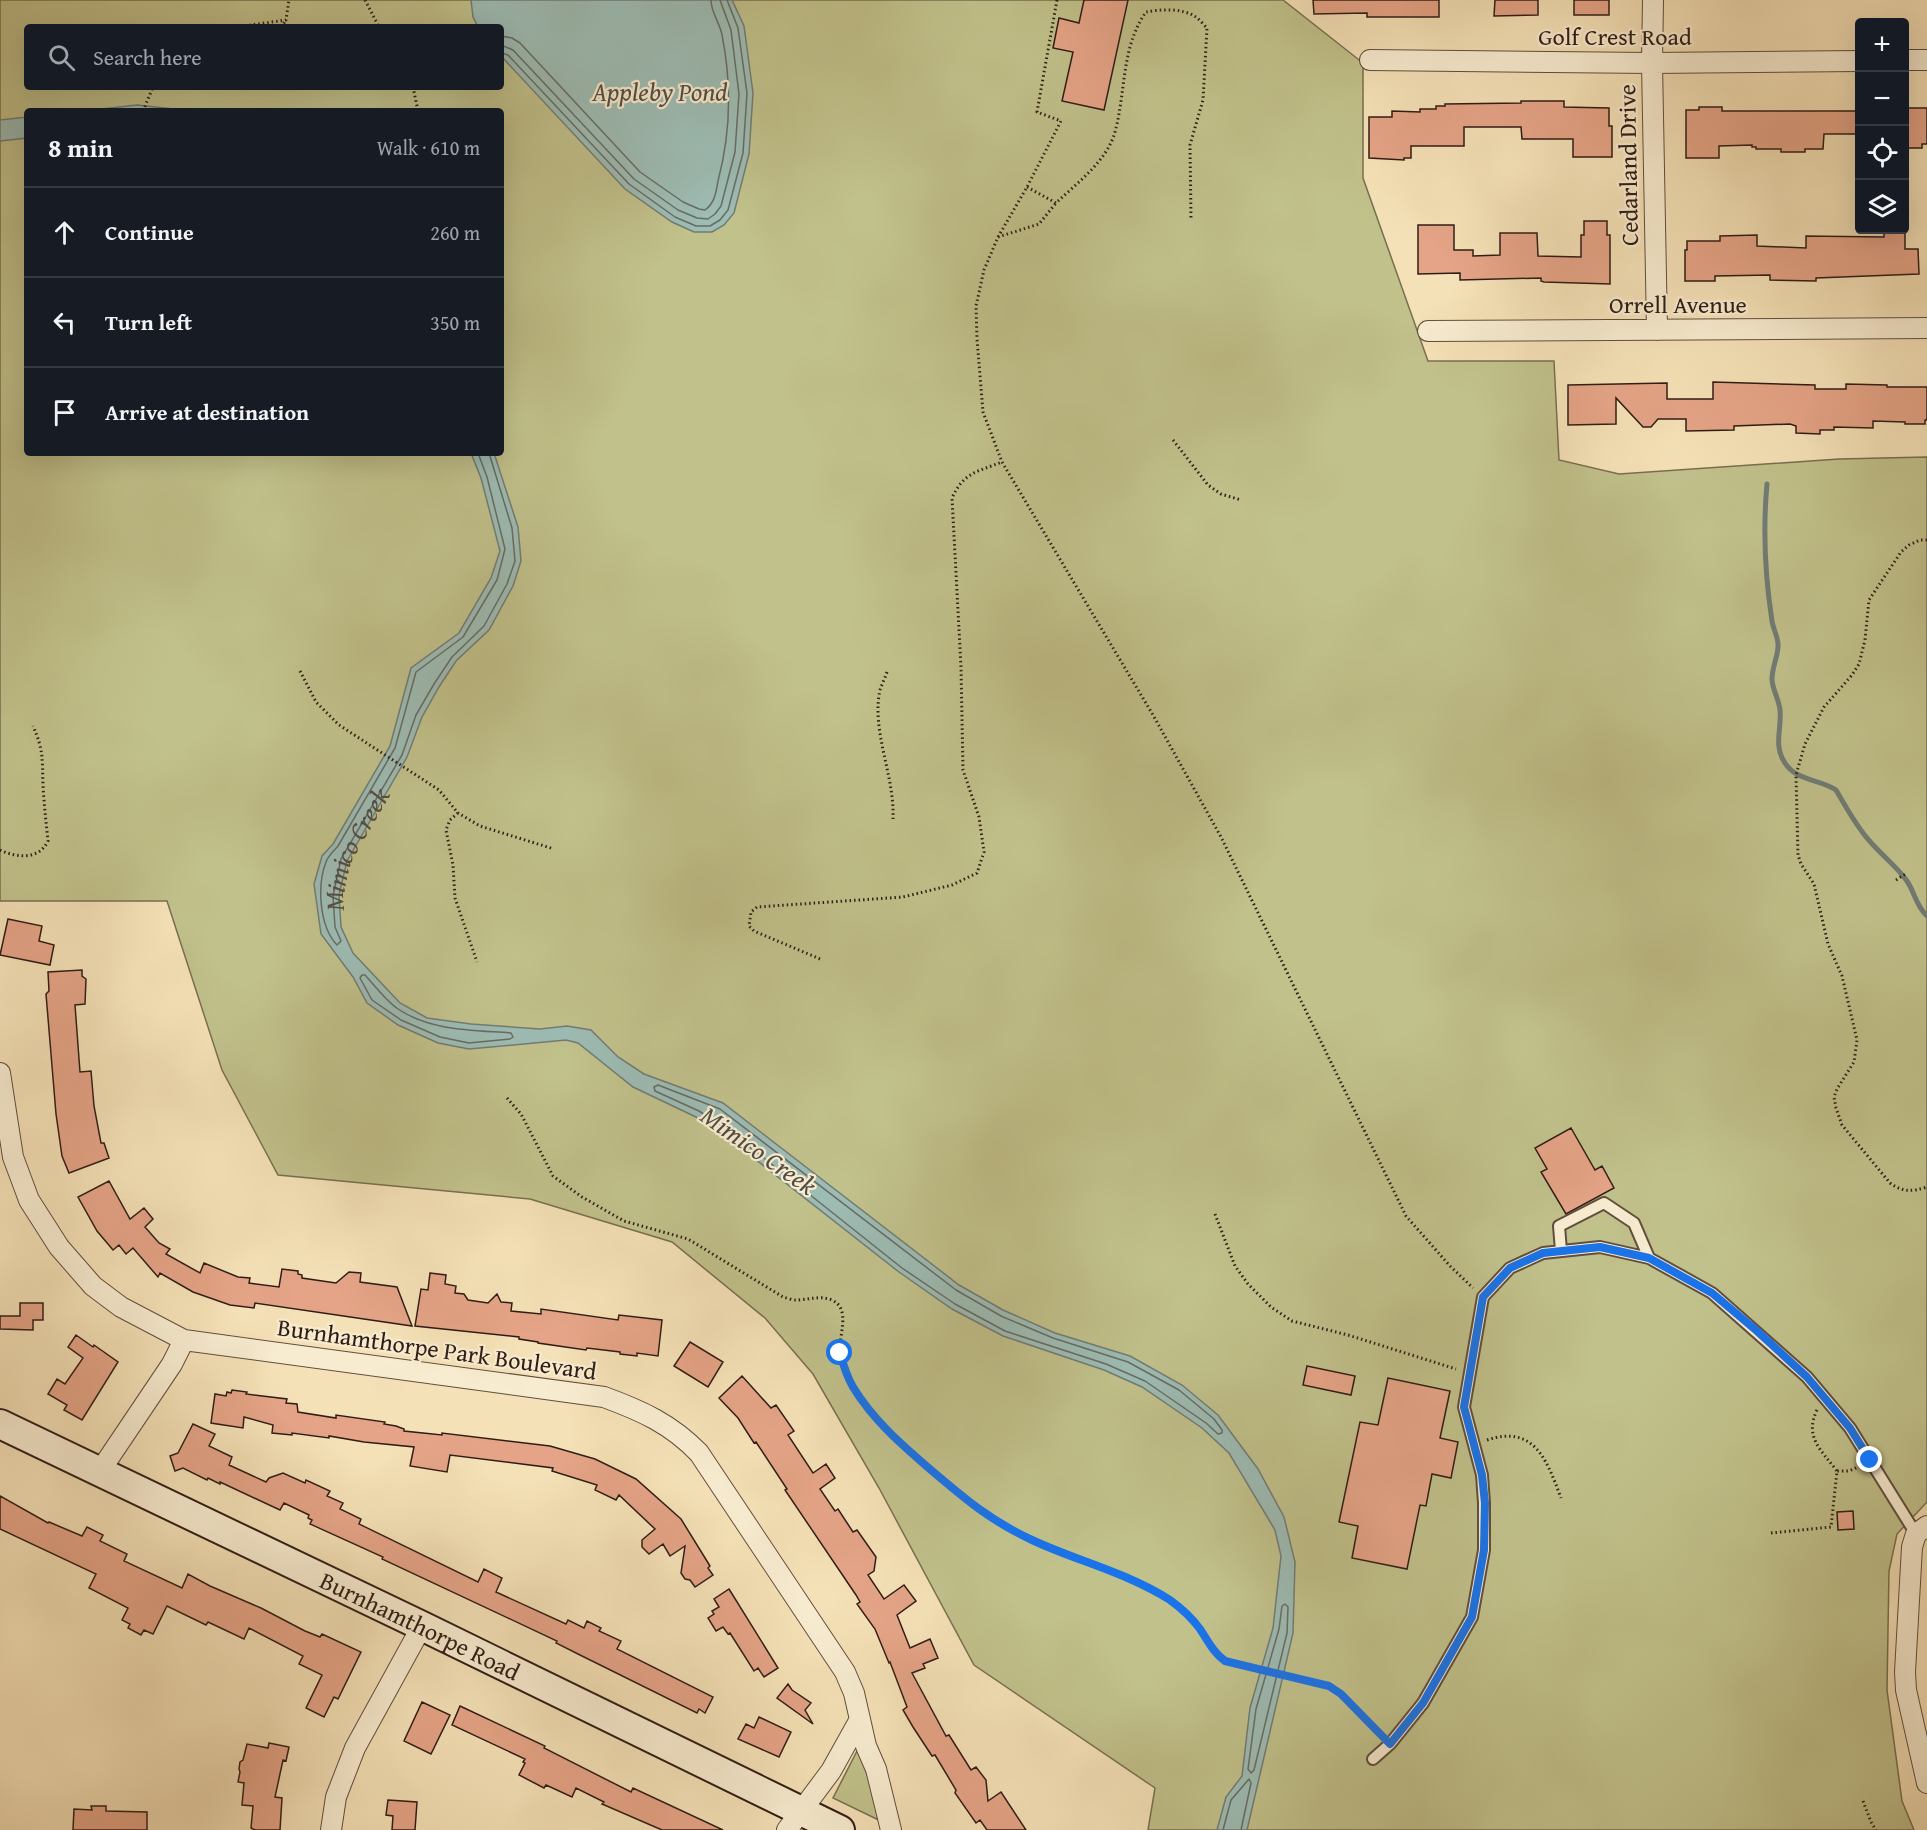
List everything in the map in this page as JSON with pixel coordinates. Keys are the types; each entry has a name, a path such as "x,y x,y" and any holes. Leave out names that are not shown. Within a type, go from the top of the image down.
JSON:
{"main road":[{"name":"Burnhamthorpe Road","path":"0,1424 422,1626 794,1820 840,1830"}],"street":[{"name":"Cedarland Drive","path":"1653,0 1657,330"},
{"name":"Golf Crest Road","path":"1370,60 1652,63 1855,61"},
{"path":"1909,60 1927,60"},
{"name":"Orrell Avenue","path":"1428,332 1927,328"},
{"name":"Burnhamthorpe Park Boulevard","path":"0,1073 13,1157 28,1200 59,1247 93,1286 121,1307 184,1340 604,1397 642,1411 684,1437 699,1453 845,1672 854,1693 866,1746 876,1769 891,1830"},
{"path":"100,1471 172,1364 184,1340"},
{"path":"1922,1530 1910,1561 1905,1672 1906,1690 1920,1714 1927,1783"},
{"path":"331,1830 336,1797 355,1748 422,1626"},
{"path":"794,1820 831,1771 860,1719"}],"lane":[{"path":"1561,1251 1559,1226 1604,1203 1634,1223 1649,1258"},
{"path":"1373,1759 1390,1744 1423,1703 1472,1617 1484,1550 1485,1503 1482,1475 1464,1407 1483,1297 1510,1268 1543,1253 1600,1247 1649,1258 1712,1293 1807,1377 1850,1428 1870,1460 1922,1530"}],"path":[{"path":"283,24 286,20 289,0"},
{"path":"365,0 378,24"},
{"path":"1057,0 1052,17 1037,112 1061,121 998,237 984,270 976,306 983,412 1002,462 1153,715 1221,837 1406,1216 1450,1266 1483,1297"},
{"path":"998,237 1039,224 1102,157 1114,134 1131,42 1138,23 1146,12 1162,9 1195,16 1207,28 1203,100 1190,144 1191,219"},
{"path":"257,24 286,20"},
{"path":"144,108 152,90"},
{"path":"414,90 417,108"},
{"path":"1027,187 1056,204"},
{"path":"1173,441 1208,485 1221,494 1241,500"},
{"path":"820,959 754,931 749,926 751,912 758,907 903,897 952,885 977,873 984,852 979,817 963,770 961,667 952,498 959,484 968,475 1002,462"},
{"path":"1927,540 1920,540 1901,552 1869,600 1864,640 1858,664 1852,675 1824,707 1805,744 1796,775 1798,855 1814,884 1828,944 1842,976 1857,1040 1854,1062 1834,1097 1836,1108 1842,1125 1890,1183 1899,1190 1907,1191 1927,1187"},
{"path":"300,671 316,702 339,725 439,790 458,813 480,826 554,849"},
{"path":"887,672 880,690 879,715 894,799 893,819"},
{"path":"0,850 20,855 38,855 44,850 48,841 43,782 44,761 40,742 33,726"},
{"path":"458,813 450,820 446,830 453,865 455,898 477,962"},
{"path":"1896,880 1907,873"},
{"path":"507,1098 521,1114 553,1176 582,1197 624,1221 688,1239 783,1298 796,1300 825,1298 834,1301 842,1309 840,1353 852,1386 867,1408 902,1446 983,1514 1006,1528 1153,1590 1172,1601 1198,1627 1215,1653 1225,1661 1318,1683 1341,1694 1390,1744"},
{"path":"1215,1214 1235,1266 1248,1284 1271,1307 1292,1321 1348,1335 1470,1374"},
{"path":"1771,1533 1831,1527 1837,1471 1816,1442 1811,1431 1812,1420 1825,1398"},
{"path":"1474,1445 1501,1436 1515,1436 1532,1444 1547,1461 1561,1498"},
{"path":"1837,1471 1850,1472 1870,1460"},
{"path":"1863,1801 1876,1830"}],"green space":[{"path":"0,0 1283,0 1363,63 1363,178 1428,361 1554,361 1559,460 1619,474 1839,459 1927,457 1927,1502 1897,1534 1889,1571 1887,1690 1902,1801 1914,1830 1148,1830 1155,1788 974,1665 879,1488 813,1374 765,1318 672,1242 530,1199 278,1175 222,1070 167,901 0,901"},
{"path":"857,1751 869,1753 889,1825 833,1798"}],"water":[{"name":"Appleby Pond","path":"471,0 732,0 744,26 753,93 749,154 734,213 724,225 712,232 694,232 672,222 625,189 504,59 504,24 476,24 473,17"},
{"path":"137,105 164,108 110,108"},
{"path":"24,117 24,138 0,141 0,120"},
{"name":"Mimico Creek","path":"472,456 495,456 518,527 521,561 513,586 489,630 456,661 439,687 422,717 407,757 347,861 339,895 341,927 353,953 400,1003 427,1018 471,1024 540,1029 567,1026 591,1030 618,1057 644,1074 723,1103 959,1285 1003,1310 1055,1333 1130,1356 1182,1385 1218,1415 1258,1469 1284,1517 1295,1562 1293,1633 1247,1830 1217,1830 1226,1797 1242,1776 1250,1708 1273,1628 1281,1556 1275,1530 1229,1453 1202,1428 1142,1387 1104,1370 1003,1336 952,1309 899,1272 727,1137 696,1117 633,1087 578,1043 566,1040 469,1049 438,1043 398,1025 367,1003 353,977 321,934 314,884 322,856 333,844 390,746 411,668 459,633 491,578 500,551 481,478"}],"building":[{"path":"1084,0 1128,0 1104,110 1062,101 1073,52 1053,48 1059,18 1079,23"},
{"path":"1313,0 1439,0 1439,17 1367,17 1367,13 1314,14"},
{"path":"1495,0 1538,0 1538,15 1494,16"},
{"path":"1574,0 1609,0 1609,15 1574,15"},
{"path":"1521,101 1564,101 1564,107 1609,108 1609,126 1612,126 1612,157 1573,157 1573,139 1522,139 1521,127 1464,127 1464,146 1411,146 1411,158 1404,158 1404,160 1369,158 1369,117 1392,117 1392,111 1420,112 1420,109 1436,109 1436,106 1445,106 1445,104 1521,103"},
{"path":"1699,107 1722,107 1722,111 1855,111 1855,134 1824,134 1823,149 1805,149 1805,152 1756,149 1752,145 1719,146 1719,158 1686,158 1686,110 1699,110"},
{"path":"1909,108 1927,108 1927,144 1922,144 1922,148 1909,148"},
{"path":"1584,221 1607,221 1607,235 1610,235 1610,284 1544,282 1541,278 1460,280 1460,273 1418,274 1418,225 1454,225 1454,250 1473,250 1473,256 1500,255 1500,233 1537,233 1538,256 1581,257 1581,235 1584,235"},
{"path":"1884,234 1905,234 1905,249 1918,249 1919,274 1816,278 1816,281 1770,280 1770,275 1715,276 1715,281 1685,281 1687,241 1720,241 1720,236 1757,235 1757,246 1806,248 1806,236 1884,237"},
{"path":"1713,382 1815,385 1815,389 1846,389 1846,384 1927,387 1927,420 1925,424 1873,421 1873,428 1834,427 1834,430 1820,430 1820,434 1796,433 1796,426 1790,424 1734,426 1734,430 1686,431 1686,419 1658,419 1651,427 1643,427 1616,398 1616,424 1568,425 1568,385 1667,383 1667,399 1713,399"},
{"path":"8,919 42,926 39,941 54,945 50,965 0,955"},
{"path":"82,970 82,976 86,979 85,1004 75,1005 80,1072 91,1071 94,1106 101,1143 104,1143 109,1158 69,1173 62,1156 56,1114 46,994 49,991 48,972"},
{"path":"1571,1128 1595,1170 1602,1166 1614,1188 1566,1214 1541,1172 1547,1169 1535,1148"},
{"path":"109,1181 130,1219 144,1208 153,1219 145,1227 159,1243 170,1249 166,1254 200,1273 204,1263 238,1277 250,1278 249,1283 279,1287 282,1269 298,1271 302,1278 336,1283 349,1272 361,1273 360,1282 397,1287 412,1326 255,1303 254,1308 230,1305 193,1292 160,1273 158,1277 133,1248 126,1254 119,1245 113,1250 97,1231 78,1197"},
{"path":"430,1273 446,1275 445,1284 456,1286 455,1293 464,1294 468,1300 488,1303 497,1294 501,1302 512,1303 511,1311 541,1314 541,1309 618,1320 619,1315 662,1320 658,1356 637,1353 637,1356 587,1348 586,1350 538,1343 519,1339 519,1337 415,1326 421,1289 428,1290"},
{"path":"20,1303 43,1303 43,1320 33,1320 33,1330 0,1329 0,1316 20,1316"},
{"path":"76,1335 118,1362 82,1420 64,1410 67,1405 48,1394 57,1379 65,1384 83,1358 68,1347"},
{"path":"690,1342 723,1362 708,1387 674,1366"},
{"path":"1307,1366 1355,1376 1351,1395 1303,1385"},
{"path":"742,1376 771,1408 776,1405 794,1431 788,1435 813,1473 826,1464 835,1478 820,1489 835,1511 838,1509 853,1532 857,1530 876,1557 874,1571 868,1575 884,1599 904,1585 916,1601 897,1615 910,1648 930,1639 938,1658 923,1664 925,1668 912,1673 946,1736 949,1735 971,1770 976,1767 986,1780 988,1801 1001,1792 1026,1830 987,1830 980,1820 976,1823 955,1793 956,1790 935,1755 932,1756 913,1727 903,1710 907,1707 890,1662 875,1629 857,1604 860,1602 856,1595 785,1490 787,1489 756,1442 754,1443 738,1418 719,1398"},
{"path":"1388,1378 1450,1391 1440,1438 1458,1442 1451,1478 1432,1474 1426,1506 1420,1505 1407,1569 1352,1558 1358,1526 1339,1522 1360,1422 1378,1425"},
{"path":"232,1390 287,1399 286,1403 297,1404 298,1412 385,1422 384,1424 396,1426 404,1431 442,1435 442,1433 550,1446 595,1459 636,1479 681,1519 710,1566 708,1568 713,1575 695,1587 681,1573 685,1546 670,1556 663,1544 649,1554 642,1547 642,1540 655,1529 619,1495 616,1500 595,1490 597,1485 552,1471 553,1468 450,1455 447,1472 410,1466 414,1447 329,1436 329,1438 272,1433 273,1425 244,1417 243,1428 211,1423 215,1394 226,1396 227,1392 231,1393"},
{"path":"193,1424 215,1434 209,1446 232,1457 229,1465 266,1482 269,1478 283,1473 305,1483 306,1480 330,1491 327,1496 343,1503 340,1509 361,1519 359,1524 478,1582 484,1569 502,1578 496,1592 566,1624 568,1620 584,1628 587,1621 601,1628 599,1631 621,1641 617,1649 713,1697 705,1713 699,1709 697,1713 556,1643 557,1641 310,1524 312,1520 308,1518 309,1515 284,1503 280,1510 220,1482 220,1484 208,1478 207,1480 183,1468 175,1471 170,1456 178,1453"},
{"path":"0,1496 48,1523 82,1536 87,1527 103,1535 100,1541 127,1554 124,1561 182,1588 188,1574 305,1631 320,1637 322,1634 361,1652 338,1699 334,1697 324,1717 306,1708 322,1675 299,1664 303,1656 249,1628 244,1639 208,1622 206,1625 167,1606 153,1634 144,1630 141,1635 128,1628 130,1624 122,1620 128,1608 89,1588 96,1574 0,1529"},
{"path":"1853,1511 1854,1529 1838,1530 1837,1512"},
{"path":"729,1589 778,1668 764,1677 758,1668 754,1671 730,1633 728,1634 723,1627 716,1631 708,1618 714,1614 712,1611 719,1607 714,1599"},
{"path":"788,1684 792,1690 811,1703 805,1710 813,1724 777,1698"},
{"path":"422,1702 450,1715 431,1754 404,1741"},
{"path":"460,1706 545,1746 544,1748 631,1792 633,1788 723,1830 662,1830 602,1804 604,1802 576,1788 572,1797 546,1785 544,1788 519,1775 525,1759 452,1725"},
{"path":"759,1717 791,1732 779,1757 738,1739 746,1724 754,1728"},
{"path":"269,1743 289,1747 286,1761 283,1760 275,1797 282,1798 280,1830 255,1830 251,1828 253,1806 242,1805 244,1783 238,1782 240,1762 243,1760 247,1744 268,1748"},
{"path":"388,1800 417,1802 415,1830 392,1830 393,1816 386,1815"},
{"path":"91,1806 106,1806 106,1811 147,1812 147,1830 73,1830 74,1809 92,1810"}],"waterway":[{"path":"1767,484 1766,569 1772,621 1778,643 1772,679 1780,710 1779,750 1781,757 1795,773 1836,790 1863,833 1907,881 1920,908 1927,916"}],"route":[{"path":"840,1353 852,1386 867,1408 902,1446 983,1514 1035,1542 1153,1590 1172,1601 1187,1614 1215,1653 1225,1661 1329,1686 1341,1694 1390,1744 1423,1703 1472,1617 1484,1550 1485,1503 1482,1475 1464,1407 1483,1297 1510,1268 1543,1253 1600,1247 1649,1258 1712,1293 1757,1331 1807,1377 1850,1428 1870,1460"}]}
